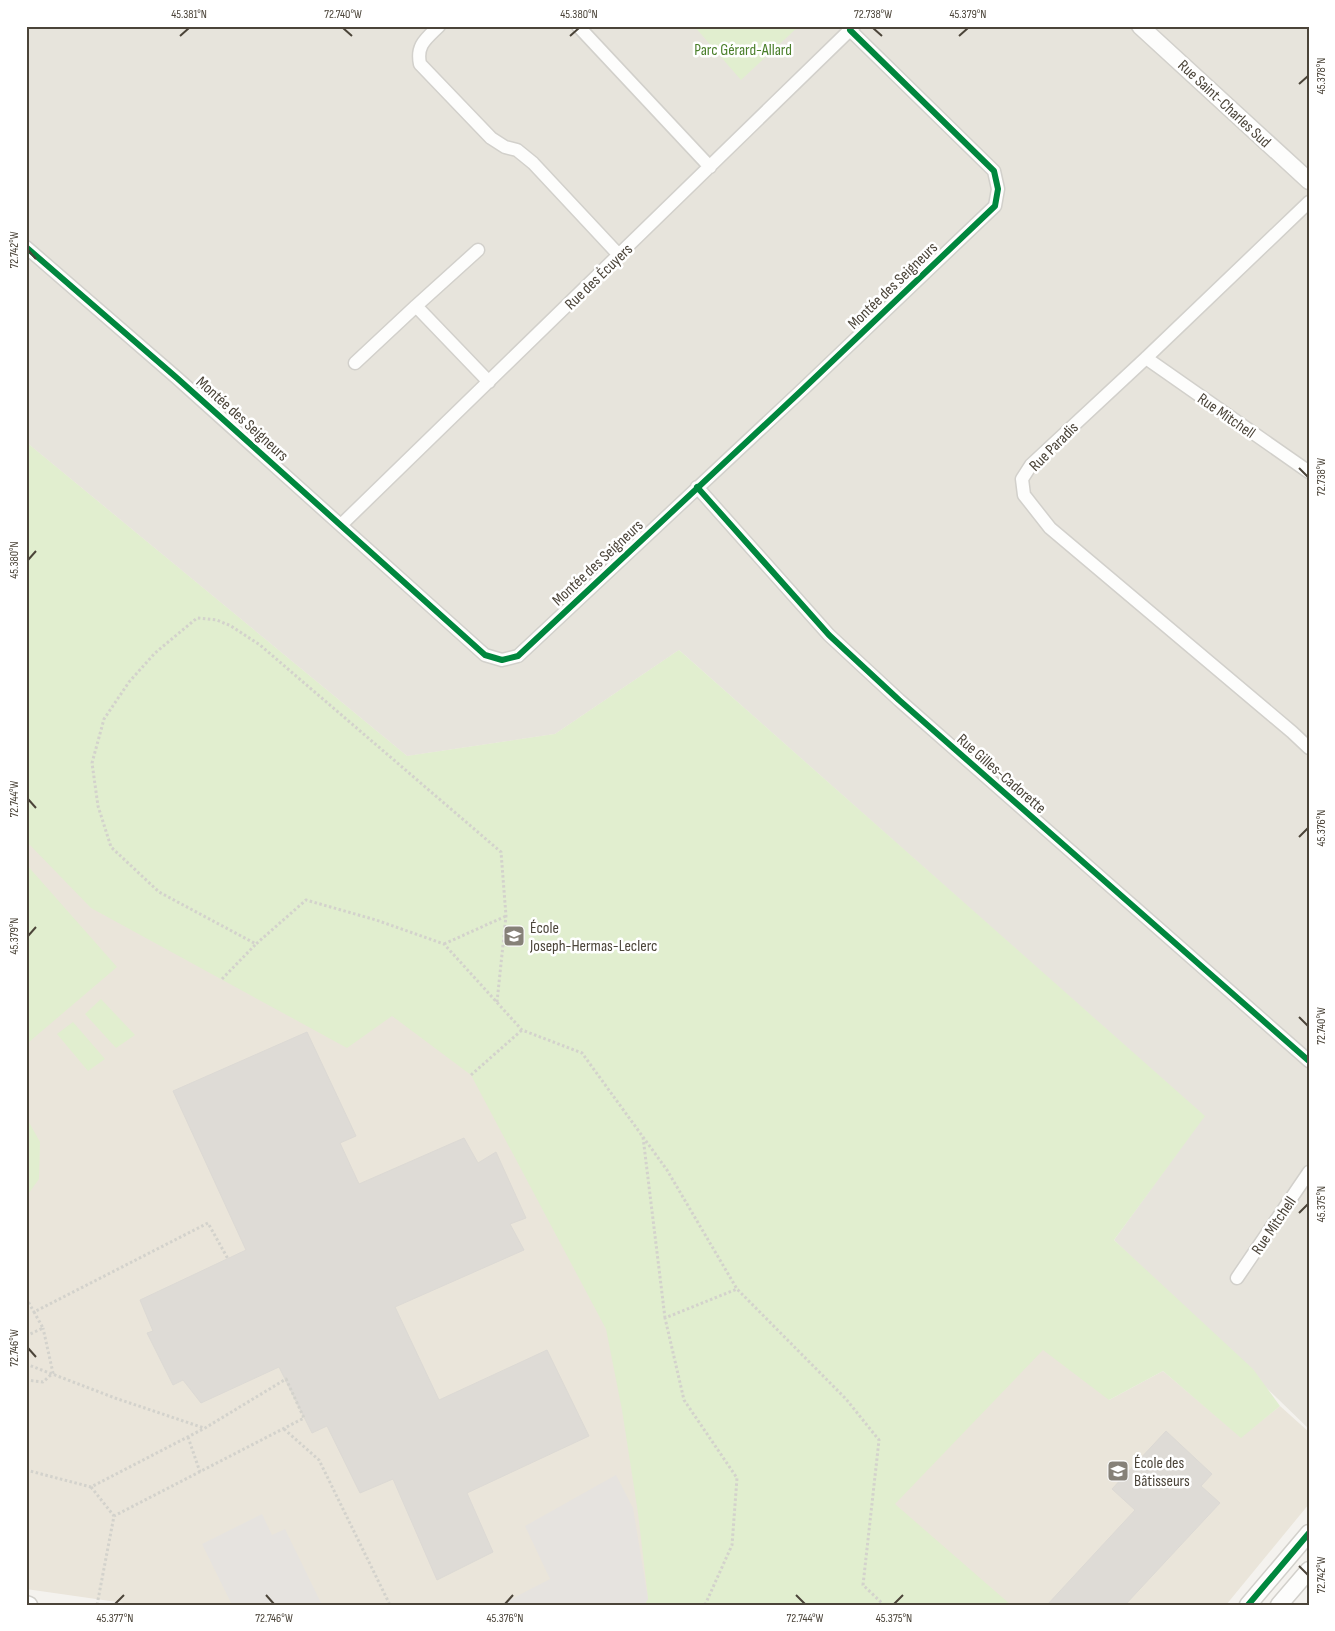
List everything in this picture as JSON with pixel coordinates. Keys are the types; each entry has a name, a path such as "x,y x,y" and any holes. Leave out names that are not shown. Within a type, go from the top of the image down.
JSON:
{"street":[{"path":"439,26 422,43 418,54 420,64 491,138 505,147 517,150 533,164 619,255"},
{"path":"578,26 710,167"},
{"name":"Rue Saint-Charles Sud","path":"1140,26 1309,181"},
{"name":"Rue des Écuyers","path":"341,525 852,28"},
{"name":"Montée des Seigneurs","path":"26,247 177,378 485,655 502,660 518,656 801,391 994,206 998,189 994,171 852,28"},
{"name":"Rue Paradis","path":"1309,202 1031,465 1022,479 1024,495 1050,528 1309,748"},
{"path":"355,362 478,250"},
{"path":"416,306 489,382"},
{"name":"Rue Mitchell","path":"1146,358 1309,472"},
{"name":"Rue Gilles-Cadorette","path":"697,487 830,635 892,694 1309,1061"},
{"name":"Rue Mitchell","path":"1237,1278 1309,1172"},
{"path":"1248,1605 1309,1533"},
{"path":"1279,1605 1309,1570"}],"path":[{"path":"256,944 159,892 112,847 98,806 92,763 104,720 129,682 155,653 197,618 217,620 231,626 260,645 501,852 506,916 496,1002"},
{"path":"222,980 256,944 306,900 376,920 444,944 522,1030 582,1053 667,1170 736,1289 846,1399 879,1440 863,1585 884,1605"},
{"path":"444,944 506,916"},
{"path":"471,1075 522,1030"},
{"path":"643,1136 665,1318 684,1400 737,1478 732,1545 704,1605"},
{"path":"34,1312 208,1223 228,1259"},
{"path":"665,1318 736,1289"},
{"path":"26,1298 43,1328 53,1373"},
{"path":"26,1336 43,1328"},
{"path":"26,1364 115,1398 205,1428"},
{"path":"26,1380 43,1382 53,1373"},
{"path":"91,1487 205,1428 286,1379 304,1418 114,1516"},
{"path":"284,1429 319,1460 390,1605"},
{"path":"188,1437 200,1472"},
{"path":"26,1470 91,1487 114,1516 98,1605"}],"shaded area":[{"path":"26,26 1309,26 1309,1429 1114,1240 1204,1116 679,650 555,734 407,756 26,442"},
{"name":"École Joseph-Hermas-Leclerc","path":"26,442 407,756 555,734 679,650 1110,1238 1109,1400 1163,1371 1241,1437 1280,1406 1309,1432 1309,1504 1226,1605 138,1605 26,1589"},
{"path":"616,1475 633,1508 648,1599 644,1605 500,1605 550,1579 525,1526"},
{"path":"262,1514 272,1535 285,1529 322,1605 232,1605 202,1544"}],"green space":[{"name":"Parc Gérard-Allard","path":"694,26 799,26 741,80"},
{"name":"École Joseph-Hermas-Leclerc","path":"26,442 407,756 555,734 679,650 1205,1116 1114,1240 1253,1369 1280,1406 1241,1438 1163,1371 1109,1400 1043,1350 895,1504 1011,1605 645,1605 648,1598 638,1513 622,1410 606,1329 471,1075 392,1016 347,1048 91,908 26,841"},
{"path":"26,864 117,967 29,1042 26,1039"},
{"path":"101,999 135,1035 116,1048 85,1014"},
{"path":"73,1022 105,1059 88,1071 57,1034"},
{"path":"26,1117 40,1142 39,1179 26,1197"}],"building":[{"path":"307,1032 356,1136 340,1143 359,1184 464,1138 478,1163 496,1152 526,1218 510,1224 524,1250 395,1307 439,1400 547,1350 589,1436 467,1493 493,1552 437,1580 393,1479 360,1493 327,1426 312,1433 279,1367 201,1403 183,1380 173,1385 147,1333 153,1331 140,1300 246,1250 173,1091"},
{"path":"1166,1431 1212,1474 1201,1486 1220,1503 1125,1605 1047,1605 1135,1510 1112,1489"}],"cycle path":[{"path":"26,247 177,378 485,655 502,660 518,656 995,206 998,189 994,171 850,30"},
{"path":"697,487 829,635 899,700 1309,1061"},
{"path":"1248,1605 1309,1533"}],"place":[{"name":"École Joseph-Hermas-Leclerc","path":"514,936"},
{"name":"École des Bâtisseurs","path":"1118,1471"}]}
